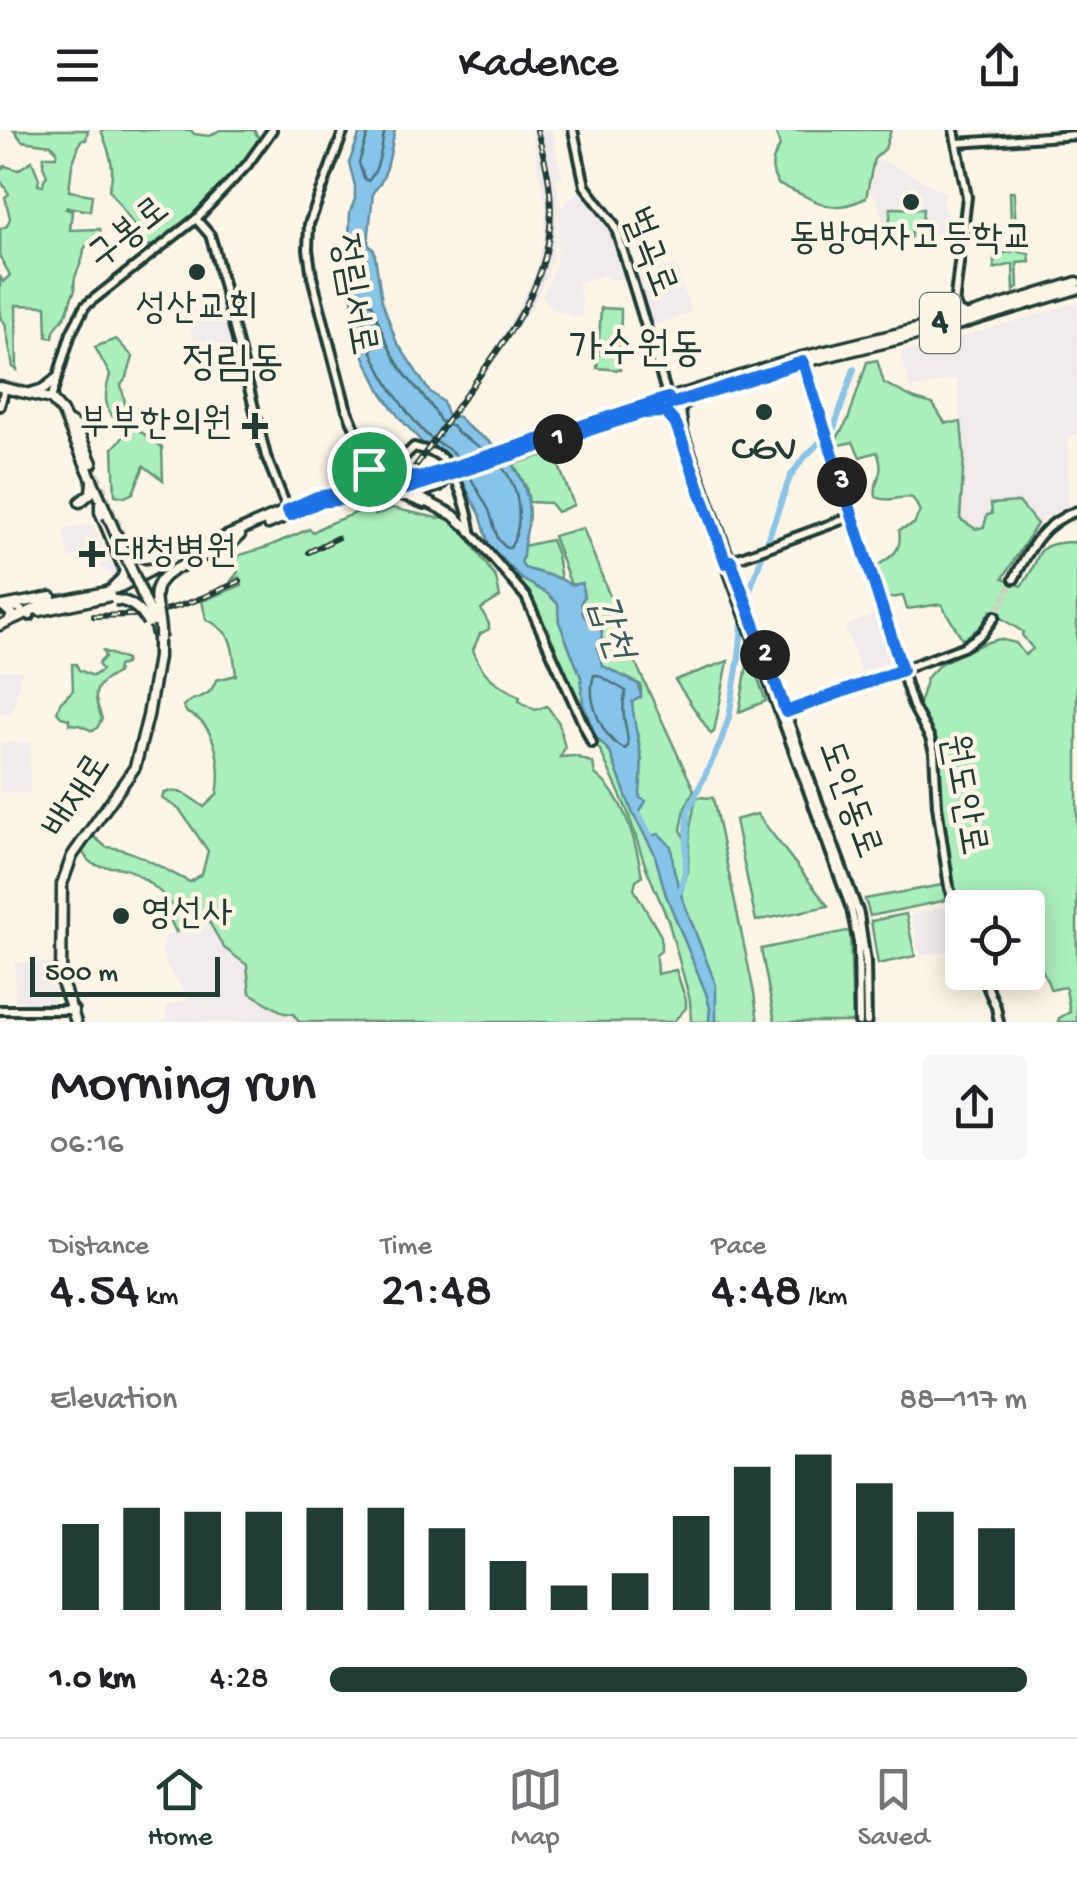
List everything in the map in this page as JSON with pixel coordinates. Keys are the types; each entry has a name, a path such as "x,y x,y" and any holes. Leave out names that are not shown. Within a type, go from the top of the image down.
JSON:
{"main road":[{"name":"4","path":"510,452 803,362 1077,286"},
{"name":"4","path":"1,626 46,604 106,592 319,502 447,475 802,356 934,324 953,323 1077,286"},
{"path":"954,303 958,312 966,316"},
{"path":"934,324 949,313 954,303"},
{"path":"29,393 44,389 56,379"},
{"path":"2,387 51,399 68,421 125,571 106,592"},
{"path":"679,426 680,407 695,396"},
{"path":"642,413 665,412 679,426"},
{"path":"68,421 76,426 92,463"},
{"path":"353,491 363,481 369,466"},
{"path":"447,475 439,486 419,493 418,498 453,514 464,524"},
{"name":"4","path":"28,614 126,589 317,497 447,475"},
{"path":"92,480 91,494 80,502 91,504 104,514"},
{"name":"배재로","path":"78,1022 61,980 63,876 76,850 135,767 159,647 104,514"},
{"path":"159,647 155,600 156,588 164,575 231,544 240,535"},
{"path":"129,553 135,566 154,569"},
{"path":"1,606 54,597 74,598"},
{"path":"93,600 133,605 151,622"},
{"path":"1,606 13,615 1,626"}],"street":[{"name":"구봉로","path":"51,399 71,334 85,306 196,218 247,166 272,130"},
{"name":"정림서로","path":"344,130 309,224 308,249 341,391 369,466"},
{"name":"벌곡로","path":"572,130 585,186 614,223 670,401"},
{"path":"953,323 967,197 954,130"},
{"path":"958,143 1077,135"},
{"path":"196,218 210,235 266,456 289,512"},
{"name":"원도안로","path":"803,362 912,706 934,752 937,806 951,890"},
{"path":"0,406 2,387"},
{"name":"도안동로","path":"670,401 859,914 865,950 867,1022"},
{"path":"369,466 387,473 414,447 439,456 450,468 472,532"},
{"path":"369,466 380,480 402,485 464,524 526,597 592,743"},
{"path":"1014,580 1040,533 1077,511"},
{"path":"728,562 853,516"},
{"name":"도안동로","path":"740,594 751,615 854,916 859,1022"},
{"path":"1,606 28,614"},
{"path":"783,713 963,648 982,634 995,616"},
{"path":"989,990 999,1022"},
{"path":"0,1010 71,1007"}],"shaded area":[{"path":"531,130 553,130 563,177 557,179 555,247 548,274 531,309 498,355 493,351 534,278 544,238 546,207"},
{"name":"동방여자고등학교","path":"876,160 946,193 942,205 948,213 946,235 892,241 886,234 877,199 870,193"},
{"path":"582,189 612,229 625,277 616,280 604,275 578,283 582,316 576,317 552,309 542,296 556,263 560,208"},
{"path":"676,264 691,313 652,326 636,278"},
{"path":"1077,302 1077,435 1068,436 1069,507 1037,524 1019,502 1000,503 987,515 985,527 976,529 960,519 964,456 957,379 910,389 901,352"},
{"path":"223,303 236,350 198,360 186,312"},
{"name":"대청병원","path":"93,525 105,551 115,548 123,570 118,579 88,559 68,557 64,530"},
{"path":"880,612 895,660 861,672 845,626"},
{"path":"0,670 22,671 12,713 0,713"},
{"path":"0,743 30,743 30,793 0,792"},
{"path":"945,907 945,951 920,956 911,915"},
{"path":"197,910 204,913 224,948 247,965 299,1022 165,1022 167,1006 187,1001 188,995 161,954 165,936 173,934"},
{"path":"15,963 55,963 54,1008 24,1008 23,1001 15,1001"}],"green space":[{"path":"14,130 88,130 72,165 69,191 92,195 90,211 66,209 72,211 70,230 100,229 102,244 87,245 84,249 75,290 53,338 47,337 46,306 16,305 17,370 13,367 5,323 0,318 0,276 3,282 10,275 0,257 0,229 7,226 10,218 5,197 9,194 0,180 0,171 5,166 18,170 32,161 38,185 43,186 47,176 44,156 56,156 57,151 51,145 22,141"},
{"path":"101,130 191,130 210,136 220,130 254,130 261,142 210,197 154,246 147,245 109,189 112,167"},
{"path":"775,130 891,130 885,149 874,159 866,198 830,206 779,185 773,170 780,146"},
{"path":"1010,192 1014,192 1017,251 1029,254 1030,262 1017,263 1018,287 1014,291 1013,264 994,269 994,255 1012,252"},
{"path":"891,208 923,209 922,229 912,230 911,237 902,237 902,230 889,228"},
{"path":"601,308 621,309 620,370 597,368"},
{"path":"116,339 133,357 121,385 130,424 162,447 163,480 144,466 133,493 125,497 115,495 113,448 127,433 107,407 110,375 95,347"},
{"path":"877,360 884,383 933,404 945,423 961,422 964,456 960,519 976,529 984,527 987,515 992,514 991,504 1019,502 1037,524 1003,578 1021,586 1043,549 1077,542 1077,1022 1058,1022 1070,1012 1066,989 1051,990 1045,976 1045,890 954,890 940,803 935,739 918,707 927,678 941,663 999,639 1016,643 1025,655 1033,649 1023,632 990,611 981,626 963,640 941,604 907,609 903,596 885,599 873,568 894,553 899,530 914,524 920,511 909,497 876,497 881,467 877,452 860,457 853,442 835,446 867,362"},
{"path":"550,453 557,461 574,505 557,512 550,503 529,502 514,464"},
{"path":"379,503 371,510 375,515 392,508 445,517 459,524 471,536 469,540 496,578 500,597 481,609 489,629 480,634 473,650 486,673 520,697 519,701 535,710 547,706 559,723 565,748 560,757 575,756 593,763 595,774 621,807 642,876 636,880 634,889 661,936 657,974 676,970 686,1000 686,1008 673,1022 299,1022 293,1014 284,1013 250,993 247,965 224,948 204,913 196,910 176,932 171,922 172,908 155,887 126,869 87,860 82,851 92,835 106,847 138,855 190,882 202,874 208,851 180,810 162,798 164,793 180,792 204,807 217,795 218,759 211,736 183,706 209,692 216,680 236,675 230,641 206,619 202,601 242,585 239,577 230,582 238,572 235,564 240,555 309,529 313,532"},
{"path":"583,528 638,668 694,790 681,830 686,851 679,890 670,846 648,837 639,813 642,762 632,702 641,697 641,685 603,666 597,647 602,632 599,622 591,624 585,614 582,583 571,585 553,536"},
{"path":"551,540 561,579 524,568 521,562 523,546"},
{"path":"486,546 522,579 558,604 559,622 581,677 583,704 596,737 610,752 633,814 654,852 666,895 706,993 709,1022 691,1022 690,1000 668,920 627,810 528,596"},
{"path":"103,651 126,660 118,666 117,673 98,687 96,697 102,719 93,731 69,724 69,719 57,712 73,690 72,664 93,676 102,670 98,664 105,657"},
{"path":"749,654 766,701 739,712"},
{"path":"728,661 714,732 711,734 675,680"},
{"path":"696,797 713,798 758,1022 716,1022 715,985 681,894 688,871"},
{"path":"757,814 828,906 756,921 735,820"},
{"path":"942,885 945,897 943,901 870,916 865,899"},
{"path":"906,914 915,956 878,964 871,921"},
{"path":"847,931 853,1022 775,1022 761,949"}],"water":[{"name":"갑천","path":"361,130 395,130 386,171 373,192 368,244 374,250 382,301 396,341 429,391 443,402 447,415 459,417 491,443 517,472 526,491 529,513 521,561 524,568 571,585 582,583 583,615 591,624 599,622 601,629 597,648 603,666 639,685 641,697 632,702 642,762 640,798 646,801 639,814 648,836 659,834 671,846 682,898 716,985 716,1022 709,1022 706,993 666,895 654,852 633,814 610,752 596,737 583,704 581,677 559,622 558,604 522,579 489,545 480,514 464,485 446,459 429,450 398,416 365,359 356,334 348,262 350,212 355,199 349,163"}],"waterway":[{"path":"675,897 685,873 688,811 729,717 744,607 790,477 834,428 854,369"},
{"name":"갑천","path":"639,815 654,843"}],"tunnel":[{"path":"92,463 129,553"},
{"path":"995,616 1014,579"}],"railway":[{"path":"374,512 409,474 496,353 528,301 547,246 551,216 548,176 537,130"},
{"path":"309,552 337,538"},
{"path":"94,616 162,611 240,581"}],"place":[{"name":"동방여자고등학교","path":"911,202"},
{"name":"성산교회","path":"197,272"},
{"name":"CGV","path":"764,412"},
{"name":"부부한의원","path":"255,426"},
{"name":"대청병원","path":"92,554"},
{"name":"영선사","path":"121,916"}],"district":[{"name":"가수원동","path":"636,352"},
{"name":"정림동","path":"233,366"}],"route":[{"path":"803,362 902,670 786,712 676,424 665,412 642,413 394,492 319,502 290,515 288,510 317,497 353,491 369,469 380,480 419,478 668,398 671,404 803,362"}]}
